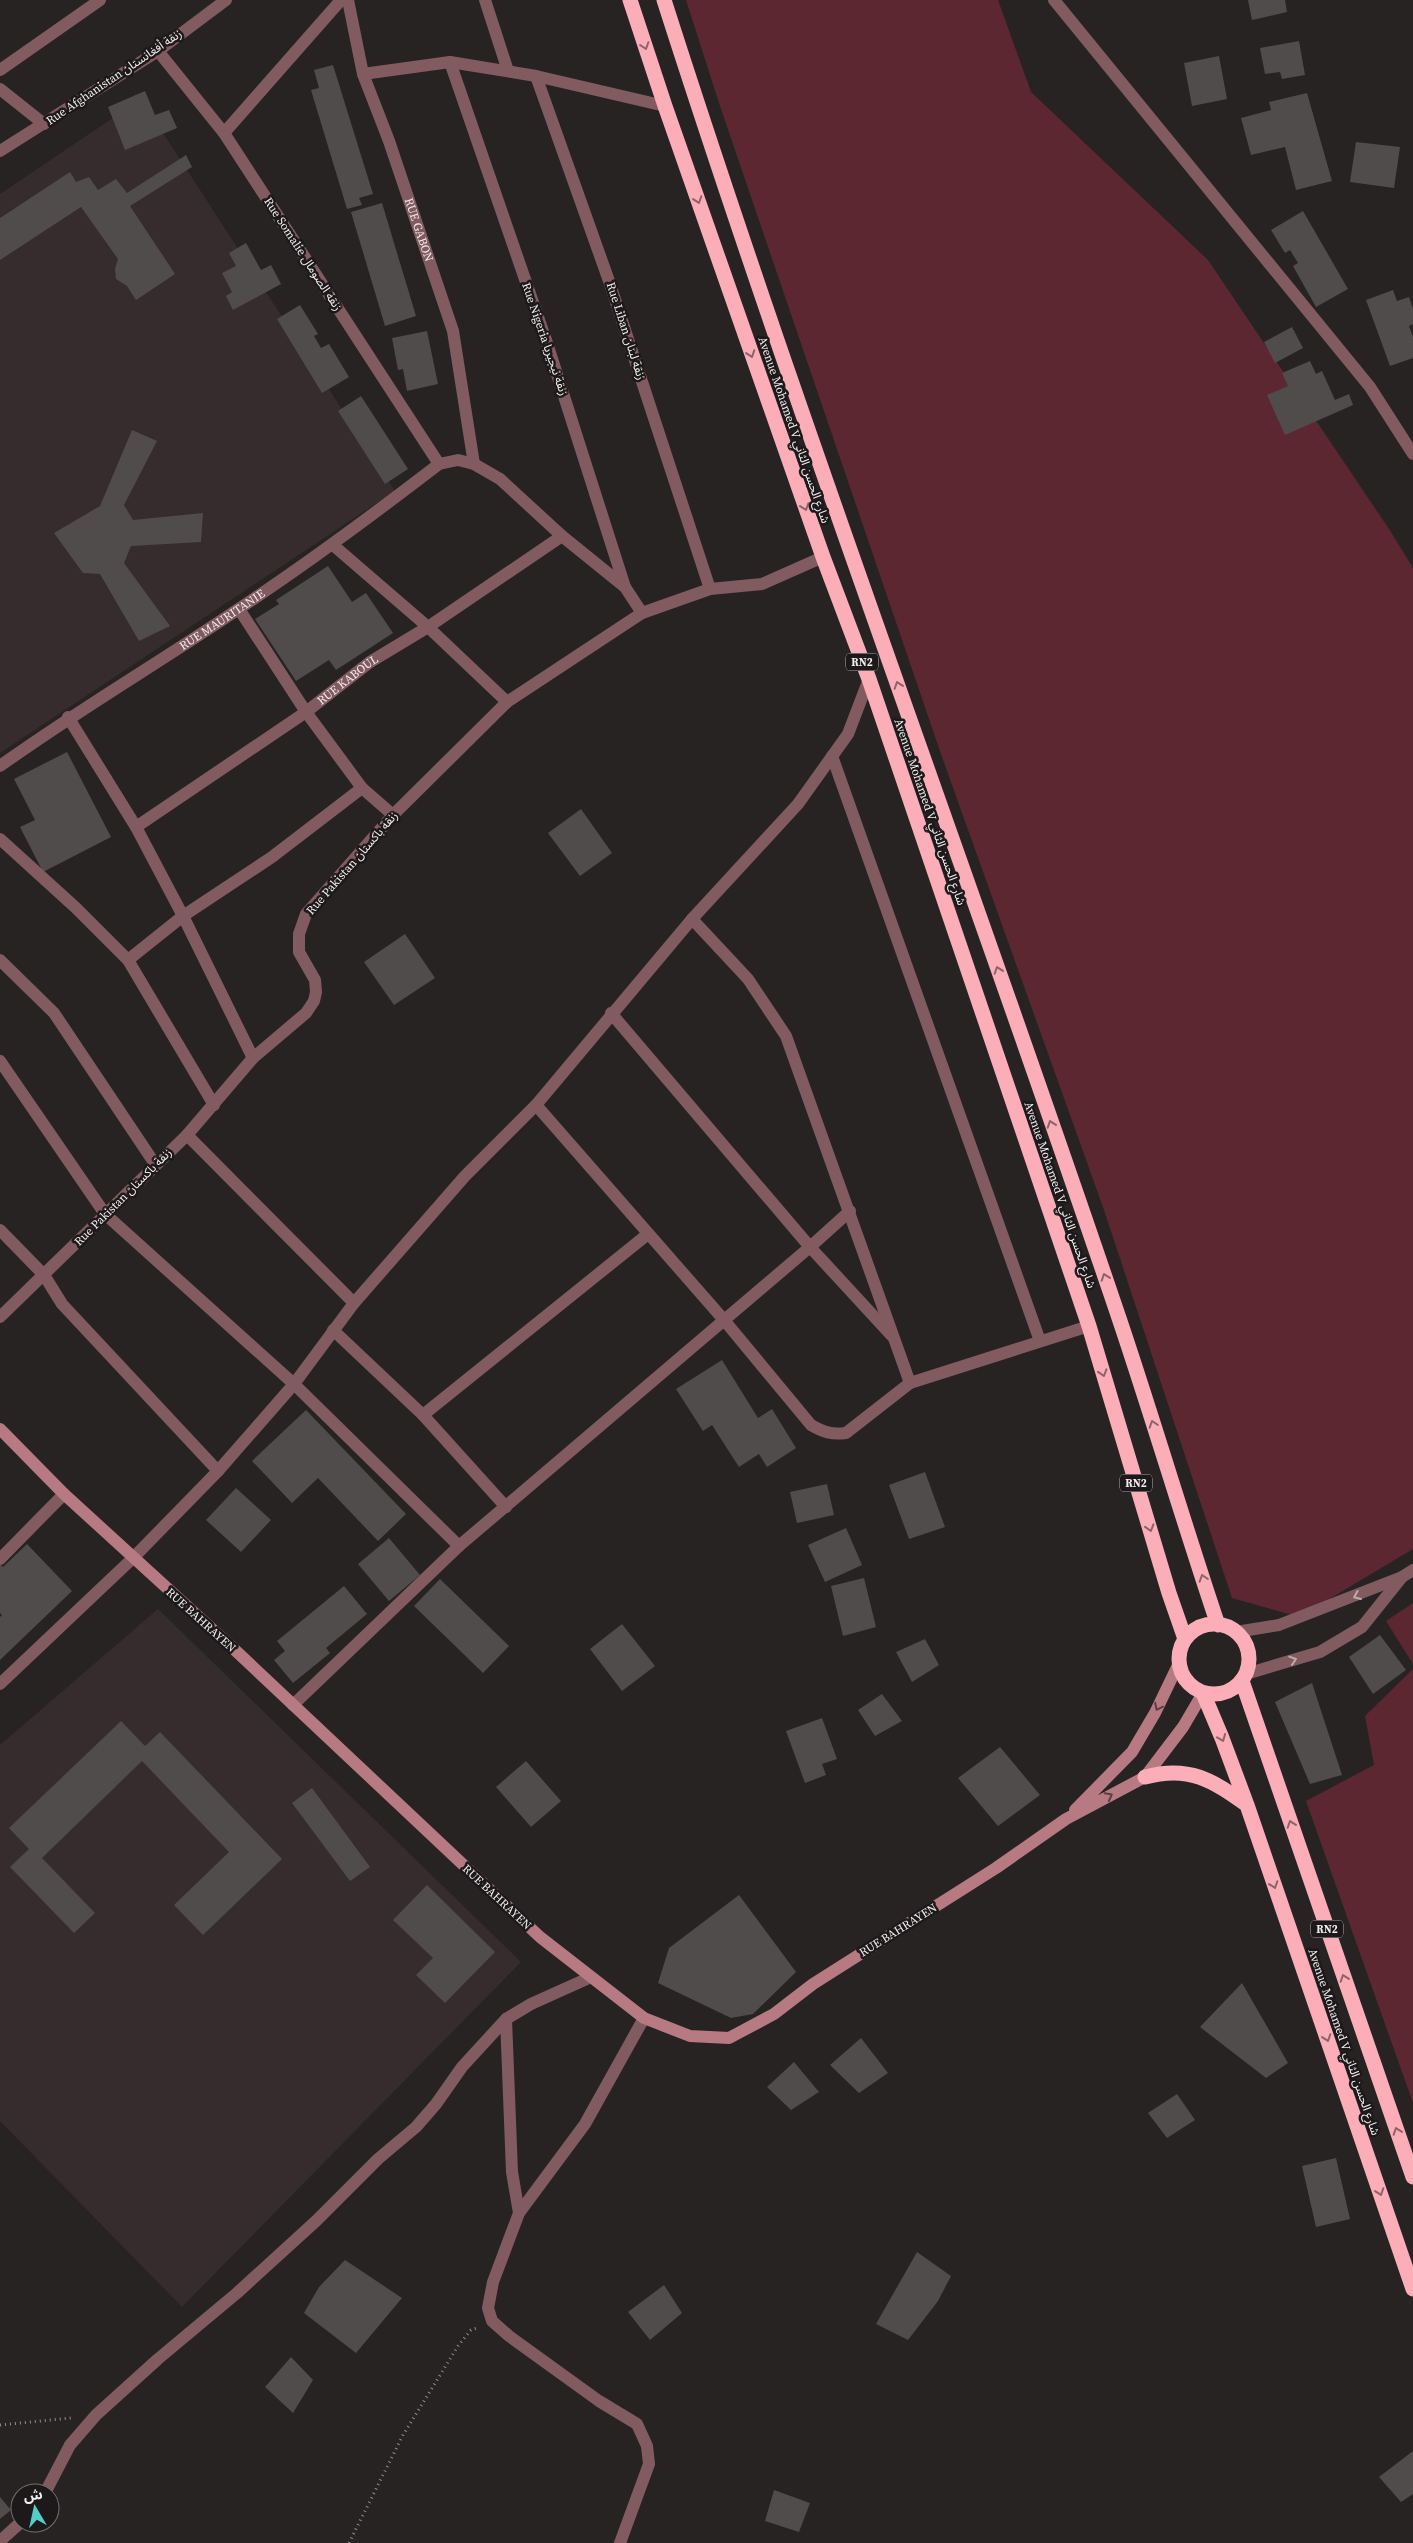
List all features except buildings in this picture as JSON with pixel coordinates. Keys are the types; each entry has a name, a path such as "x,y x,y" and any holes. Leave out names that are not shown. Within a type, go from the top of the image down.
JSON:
{"highway":[{"name":"Avenue Mohamed V شارع الحسن الثاني","path":"630,0 665,106 823,557 869,679 1089,1326 1169,1593 1185,1639"},
{"name":"Avenue Mohamed V شارع الحسن الثاني","path":"664,0 696,99 859,571 1121,1323 1218,1625"},
{"path":"1179,1663 1181,1646 1185,1639 1200,1627 1218,1625 1236,1632"},
{"name":"RN2","path":"1236,1632 1244,1641 1248,1652 1244,1677"},
{"name":"RN2","path":"1179,1663 1184,1678 1203,1693"},
{"name":"Avenue Mohamed V شارع الحسن الثاني","path":"1244,1677 1413,2177"},
{"path":"1203,1693 1224,1693 1244,1677"},
{"name":"Avenue Mohamed V شارع الحسن الثاني","path":"1203,1693 1247,1805 1413,2289"},
{"path":"1145,1777 1180,1771 1201,1777 1247,1805"}],"street":[{"path":"0,70 100,0"},
{"name":"Rue Afghanistan زنقة أفغانستان","path":"0,151 158,51 226,0"},
{"path":"224,133 341,0"},
{"name":"RUE GABON","path":"348,0 363,74 389,141 454,331 474,464"},
{"path":"486,0 508,71"},
{"path":"1054,0 1370,387 1413,454"},
{"name":"Rue Somalie زنقة الصومال","path":"158,51 224,133 439,464"},
{"path":"363,74 450,62 536,76 665,106"},
{"name":"Rue Nigeria زنقة نيجيريا","path":"450,62 547,343 625,588 642,613"},
{"name":"Rue Liban زنقة لبنان","path":"536,76 609,280 710,589"},
{"path":"0,89 44,124"},
{"path":"439,464 458,460 474,464 500,479 562,536 625,588"},
{"name":"RUE MAURITANIE","path":"0,766 68,717 238,609 333,545 439,464"},
{"name":"RUE KABOUL","path":"136,827 306,712 370,662 428,627 562,536"},
{"path":"333,545 428,627 506,702"},
{"name":"Rue Pakistan زنقة باكستان","path":"2,1311 44,1275 187,1134 253,1058 306,1013 314,1001 316,992 314,980 299,952 299,934 306,914 393,815 506,702 642,613 710,589 762,584 823,557"},
{"path":"238,609 306,712 362,788 393,815"},
{"path":"0,1684 133,1558 218,1471 294,1384 354,1304 465,1176 536,1105 692,918 798,804 848,734 869,679"},
{"path":"68,717 136,827 183,916 253,1058"},
{"path":"832,756 1040,1341"},
{"path":"128,960 183,916 272,856 362,788"},
{"path":"0,839 76,908 128,960 214,1105"},
{"path":"692,918 748,979 786,1036 896,1340 910,1384"},
{"path":"0,960 54,1014 155,1164"},
{"path":"611,1014 810,1247 896,1340"},
{"path":"0,1062 105,1214 294,1384 458,1546"},
{"path":"536,1105 724,1320 811,1425 822,1432 835,1434 846,1432 910,1384 1089,1326"},
{"path":"187,1134 354,1304"},
{"path":"293,1705 458,1546 506,1507 850,1211"},
{"path":"0,1230 44,1275 62,1304 218,1471"},
{"path":"423,1415 648,1234"},
{"path":"333,1330 423,1415 506,1507"},
{"name":"RUE BAHRAYEN","path":"0,1429 64,1494 293,1705 540,1937 644,2018 690,2036 729,2038 774,2014 814,1984 996,1868 1066,1819 1145,1777 1183,1727 1203,1693"},
{"path":"0,1560 64,1494"},
{"path":"1236,1632 1279,1625 1402,1577 1413,1570"},
{"path":"1244,1677 1320,1652 1362,1627 1402,1577"},
{"name":"RUE BAHRAYEN","path":"1066,1819 1132,1752 1155,1714 1179,1663"},
{"path":"51,2483 70,2445 96,2415 158,2359 237,2293 316,2221 378,2159 416,2127 436,2104 462,2068 506,2019 531,2004 591,1977"},
{"path":"620,2543 649,2464 647,2446 637,2424 599,2402 492,2321 488,2308 489,2295 519,2213 585,2124 644,2018"},
{"path":"506,2019 512,2172 519,2213"},
{"path":"0,2541 10,2532"}],"path":[{"path":"349,2543 403,2435 458,2346 472,2330 492,2321"},
{"path":"0,2425 96,2415"}],"shaded area":[{"path":"686,0 998,0 1031,92 1208,260 1389,529 1413,568 1413,1549 1299,1617 1232,1598 1104,1210 942,757 720,106"},
{"path":"141,99 395,491 0,753 0,194"},
{"path":"1413,1603 1413,1664 1386,1621"},
{"path":"158,1609 521,1962 182,2307 0,2121 0,1745"},
{"path":"1413,1669 1413,2103 1306,1801 1374,1765 1365,1716"}]}
